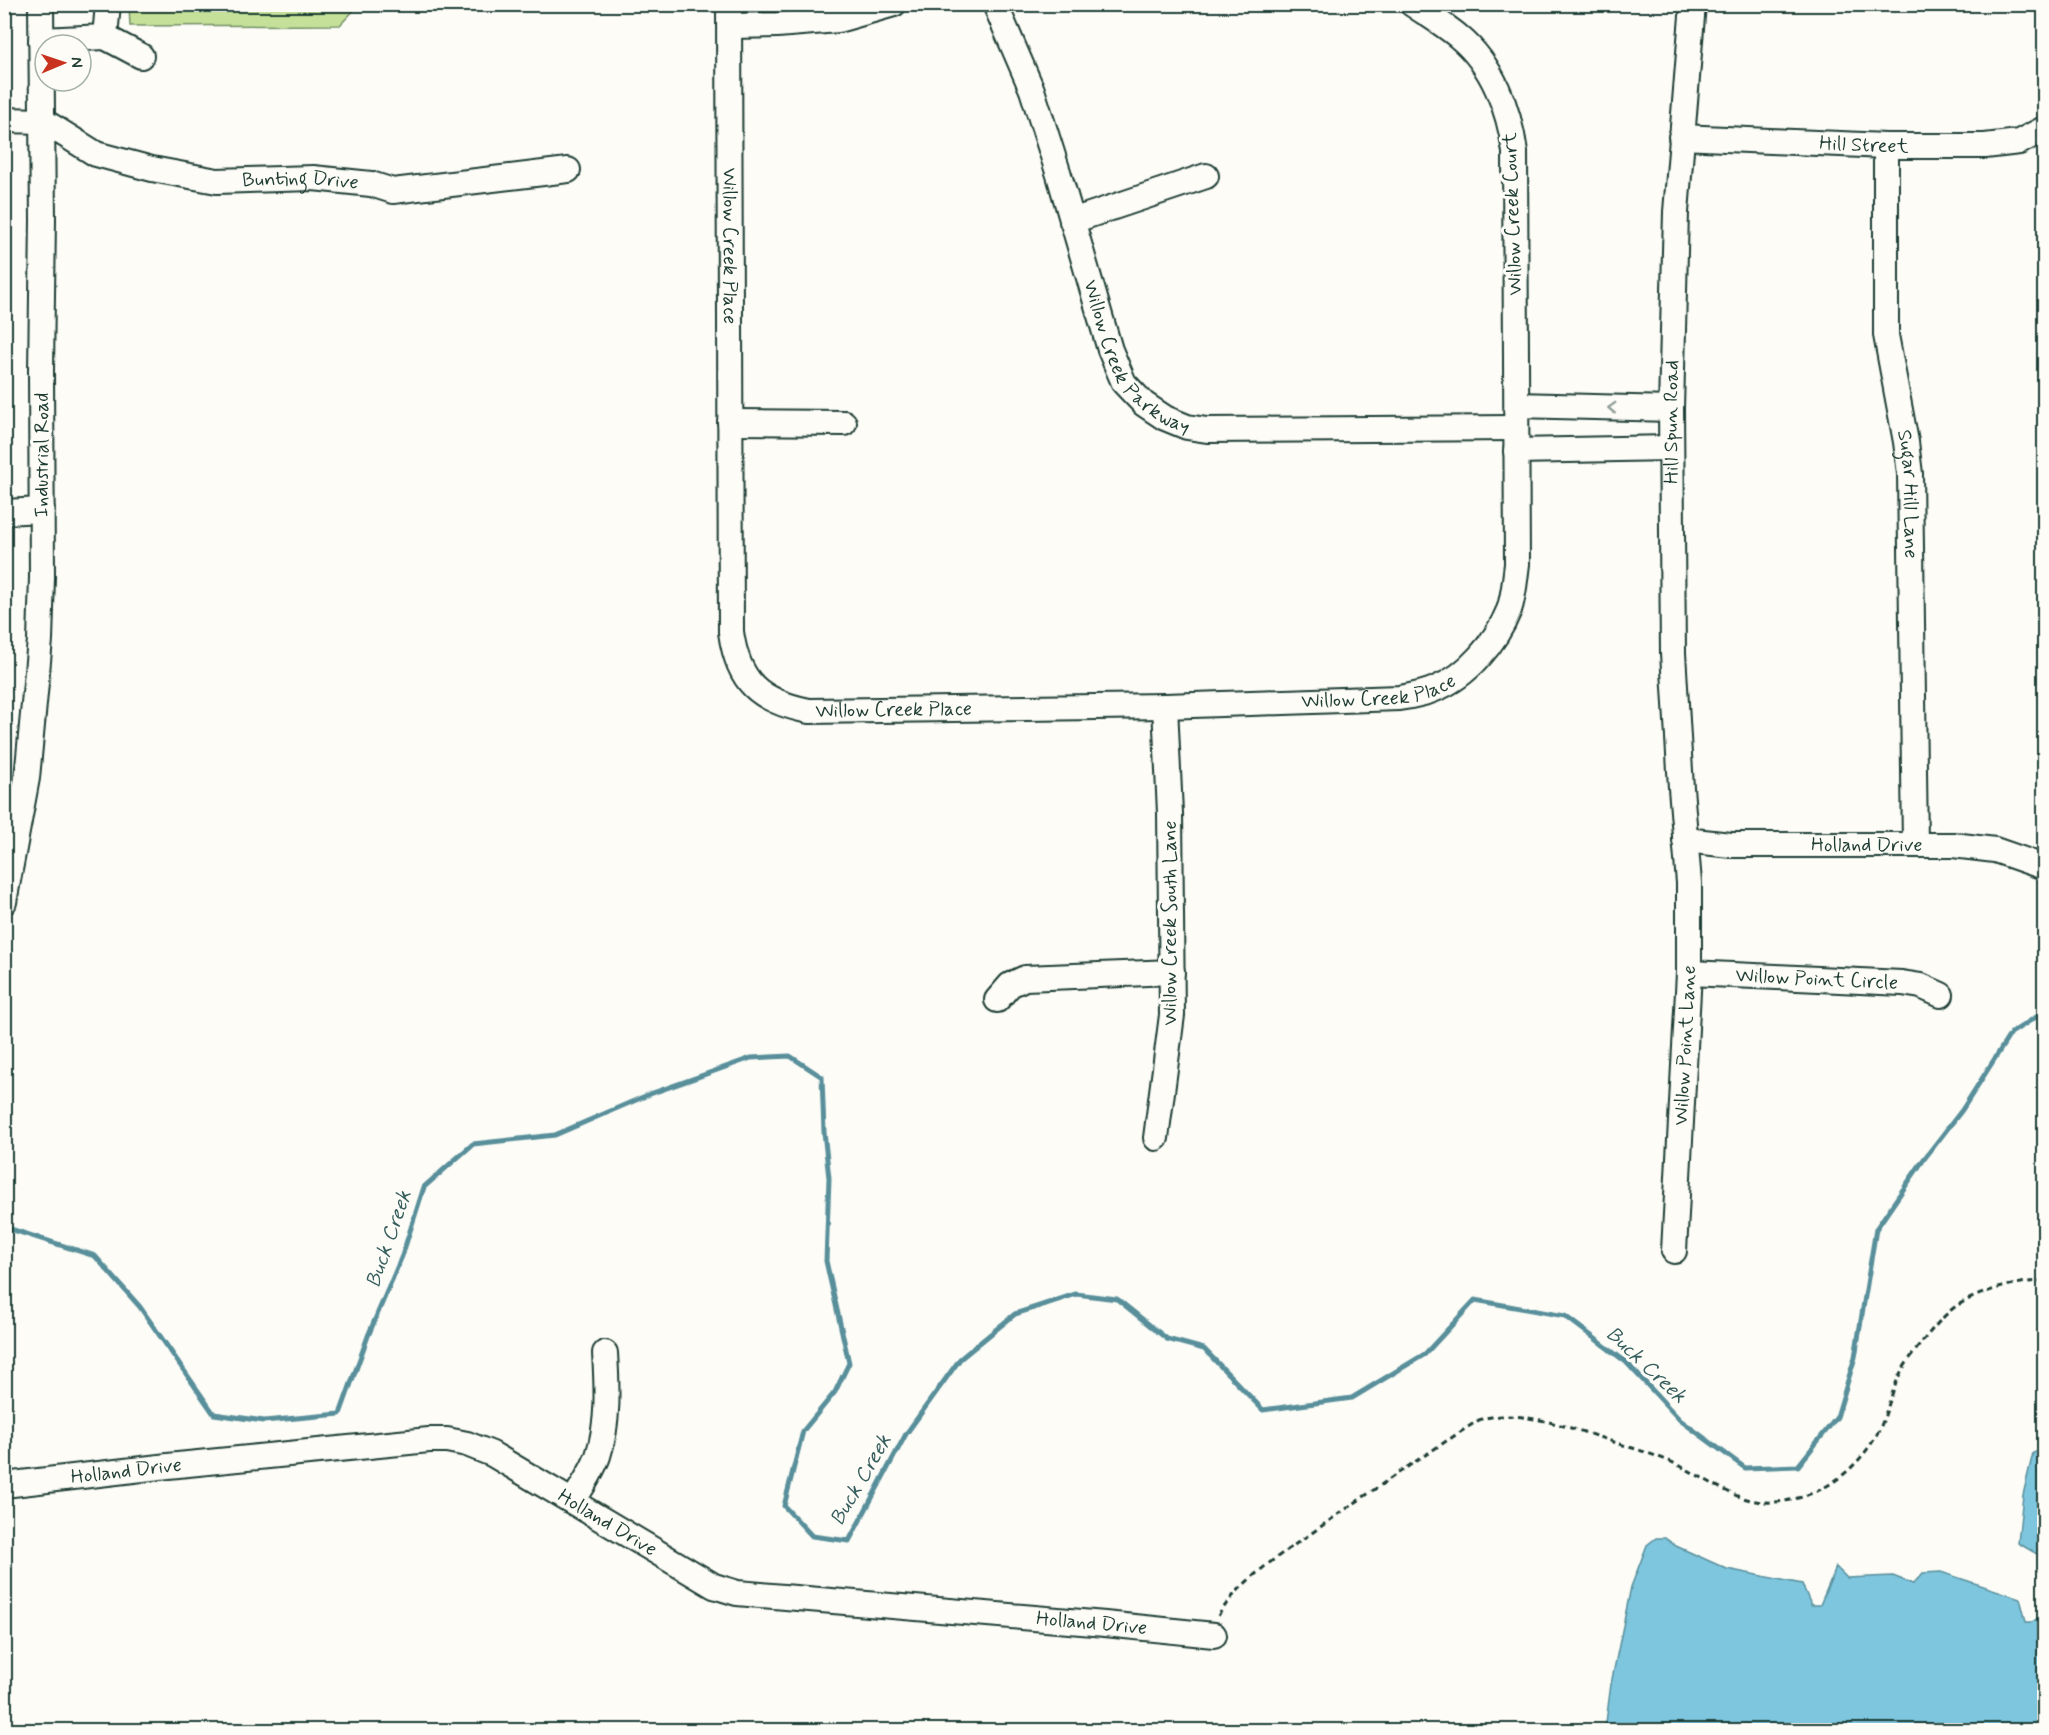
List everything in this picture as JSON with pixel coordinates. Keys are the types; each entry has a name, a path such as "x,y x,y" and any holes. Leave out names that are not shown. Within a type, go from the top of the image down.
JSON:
{"street":[{"name":"Industrial Road","path":"41,4 41,33"},
{"path":"105,37 108,4"},
{"path":"730,15 777,25 838,21 894,4"},
{"name":"Willow Creek Parkway","path":"995,4 1032,90 1110,350 1120,375 1124,383 1139,399 1165,418 1187,427 1207,430 1516,428 1671,409"},
{"name":"Willow Creek Court","path":"1412,4 1458,36 1474,51 1495,84 1512,130 1515,152 1516,428"},
{"name":"Hill Spun Road","path":"1685,840 1673,653 1670,448 1676,212 1693,4"},
{"name":"Willow Creek Place","path":"730,15 731,632 734,653 741,671 765,696 785,707 809,711 1165,706 1400,698 1419,695 1448,683 1470,666 1496,635 1509,609 1517,564 1516,428"},
{"path":"93,38 105,37 141,56"},
{"name":"Industrial Road","path":"4,902 27,778 40,640 42,93"},
{"path":"4,120 43,121"},
{"name":"Bunting Drive","path":"43,121 96,154 152,169 217,181 313,178 372,184 393,191 568,170"},
{"name":"Hill Street","path":"1682,137 1886,146 1985,147 2031,137 2044,129"},
{"name":"Sugar Hill Lane","path":"1886,146 1886,335 1910,474 1915,844"},
{"path":"1072,221 1206,177"},
{"path":"730,422 844,423"},
{"name":"Willow Creek Parkway","path":"1516,428 1670,448"},
{"path":"4,512 42,510"},
{"name":"Willow Creek South Lane","path":"1155,1138 1170,1040 1172,972 1170,813 1165,706"},
{"name":"Holland Drive","path":"1685,840 1731,844 1953,845 1995,850 2044,867"},
{"name":"Willow Point Lane","path":"1674,1251 1689,973 1689,882 1685,840"},
{"path":"997,1000 1010,985 1025,978 1172,972"},
{"name":"Willow Point Circle","path":"1689,973 1902,983 1921,986 1941,995"},
{"path":"573,1501 597,1457 604,1431 607,1390 605,1353"},
{"name":"Holland Drive","path":"4,1485 327,1450 447,1440 467,1444 492,1454 714,1586 737,1593 1214,1635"}],"path":[{"path":"1214,1635 1218,1616 1230,1597 1274,1560 1414,1461 1487,1417 1509,1416 1569,1427 1663,1458 1715,1487 1752,1502 1780,1502 1818,1492 1834,1484 1846,1473 1875,1437 1900,1373 1921,1343 1956,1306 2015,1283 2044,1281"}],"green space":[{"path":"129,5 359,5 340,25 130,26"}],"water":[{"path":"2044,1449 2044,1558 2018,1543 2023,1495 2033,1453"},
{"path":"1656,1538 1665,1538 1676,1546 1727,1569 1802,1584 1811,1605 1820,1605 1836,1567 1847,1578 1893,1576 1913,1584 1923,1573 1941,1572 2020,1598 2026,1622 2032,1622 2044,1614 2044,1730 1605,1730 1611,1684 1631,1587 1647,1545"}],"waterway":[{"name":"Buck Creek","path":"4,1227 95,1256 140,1307 214,1414 264,1421 340,1414 368,1336 402,1256 424,1187 473,1144 555,1135 650,1094 751,1058 790,1056 822,1077 824,1132 829,1178 826,1261 849,1363 835,1392 803,1431 784,1506 812,1536 849,1541 906,1434 960,1359 1015,1314 1076,1294 1117,1299 1167,1339 1204,1349 1263,1410 1352,1398 1425,1354 1475,1300 1565,1316 1626,1362 1680,1420 1745,1468 1798,1466 1837,1417 1855,1357 1876,1229 1924,1159 1962,1110 2011,1033 2044,1012"}],"railway":[{"path":"4,1723 59,1730"}]}
